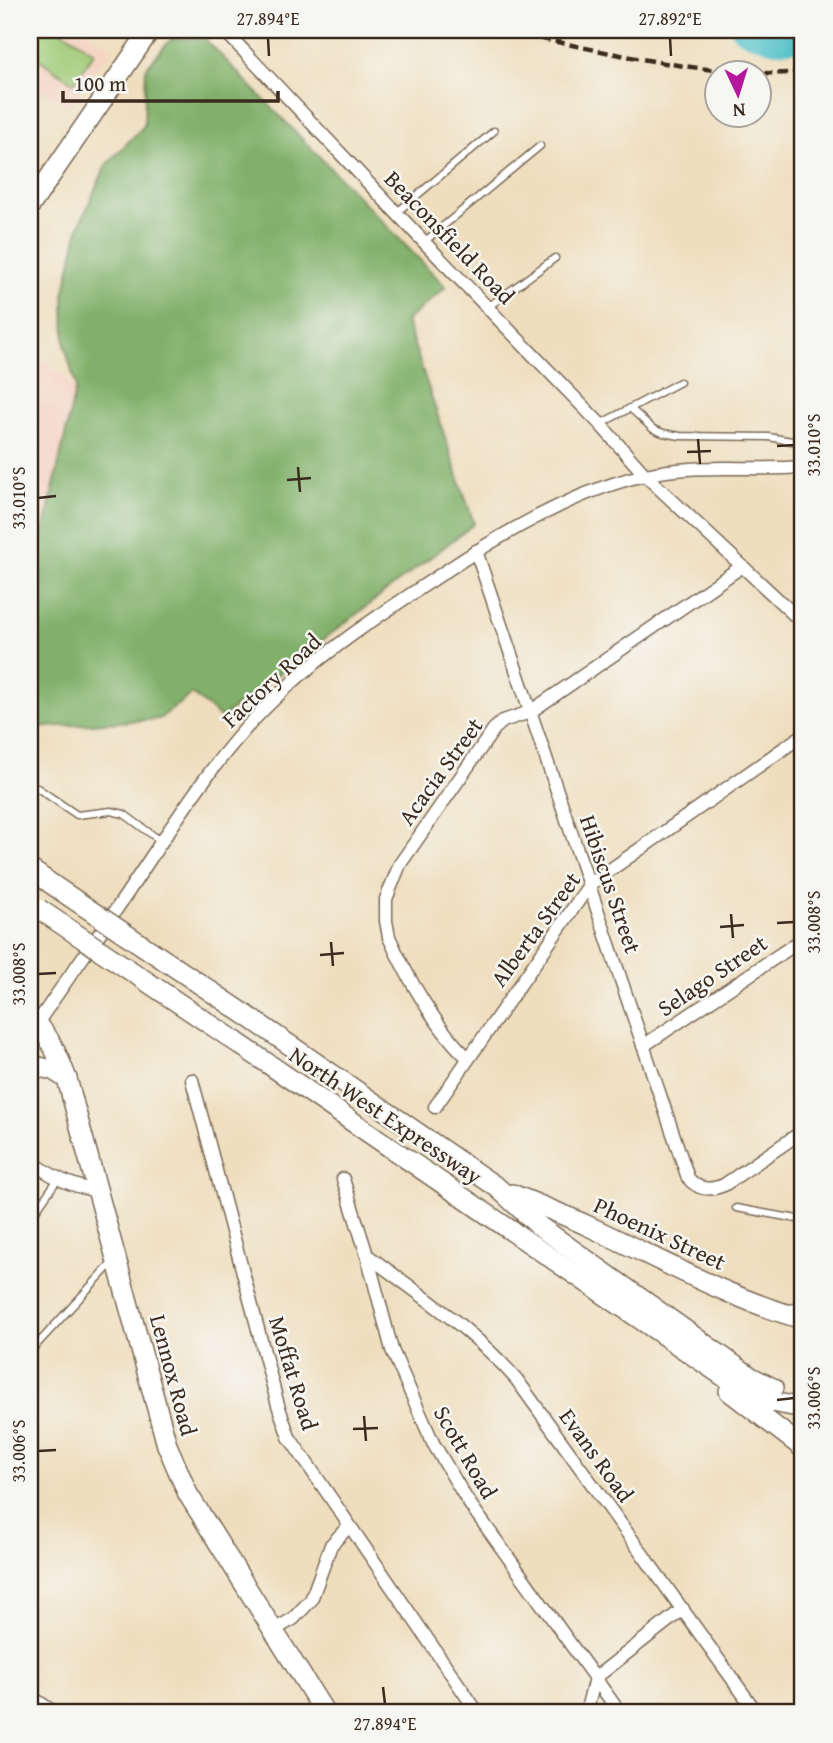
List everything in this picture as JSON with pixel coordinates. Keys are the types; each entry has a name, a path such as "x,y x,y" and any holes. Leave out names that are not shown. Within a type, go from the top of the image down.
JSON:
{"main road":[{"path":"30,206 118,78 135,38 150,30"},
{"name":"North West Expressway","path":"30,869 498,1188"},
{"name":"North West Expressway","path":"34,906 736,1385 767,1401 803,1408"},
{"name":"Lennox Road","path":"32,1025 53,1048 67,1079 167,1445 176,1469 188,1494 325,1713"},
{"path":"30,1065 53,1070 67,1079"},
{"path":"498,1188 539,1226 751,1377 781,1392 803,1396"},
{"name":"Phoenix Street","path":"498,1188 586,1225 693,1278 775,1311 803,1319"},
{"path":"623,1307 696,1367 803,1448"}],"street":[{"name":"Beaconsfield Road","path":"224,30 600,424 645,475 803,623"},
{"name":"Factory Road","path":"32,1025 238,737 265,708 342,643 476,551 591,493 645,475 686,469 803,467"},
{"name":"Hibiscus Street","path":"476,551 688,1178 694,1185 714,1189 737,1177 803,1131"},
{"name":"Acacia Street","path":"468,1058 455,1047 441,1027 395,951 387,929 386,899 400,864 483,741 502,721 530,712 741,567"},
{"name":"Alberta Street","path":"435,1107 590,884 803,735"},
{"name":"Selago Street","path":"643,1046 803,939"},
{"name":"Moffat Road","path":"192,1080 284,1425 295,1447 478,1713"},
{"path":"30,1160 58,1179 98,1191"},
{"name":"Scott Road","path":"343,1179 367,1255 392,1350 433,1443 467,1500 620,1713"},
{"name":"Evans Road","path":"367,1255 449,1316 501,1362 517,1380 757,1713"},
{"path":"272,1631 293,1619 311,1600 331,1545 349,1525"},
{"path":"586,1713 595,1678 683,1609"},
{"path":"30,1696 50,1711"}],"lane":[{"path":"396,213 494,131"},
{"path":"424,242 540,146"},
{"path":"488,307 555,258"},
{"path":"600,424 680,382"},
{"path":"630,408 653,429 663,433 680,436 769,437 803,443"},
{"path":"30,783 77,815 111,811 124,814 162,842"},
{"path":"30,1219 58,1179"},
{"path":"736,1208 803,1220"},
{"path":"30,1352 117,1258"},
{"path":"775,1311 803,1306"}],"shaded area":[{"path":"30,30 85,30 111,48 70,107 30,82"},
{"path":"30,350 76,386 30,594"}],"green space":[{"path":"30,30 61,30 94,52 74,83 30,53"},
{"path":"204,38 446,287 406,321 474,524 221,718 192,694 159,719 35,728 30,725 30,594 76,386 65,346 64,295 79,226 106,165 144,126 146,68 171,39"}],"waterway":[{"path":"745,30 775,40 803,38"}],"railway":[{"path":"496,30 689,67 766,73 803,72"}]}
